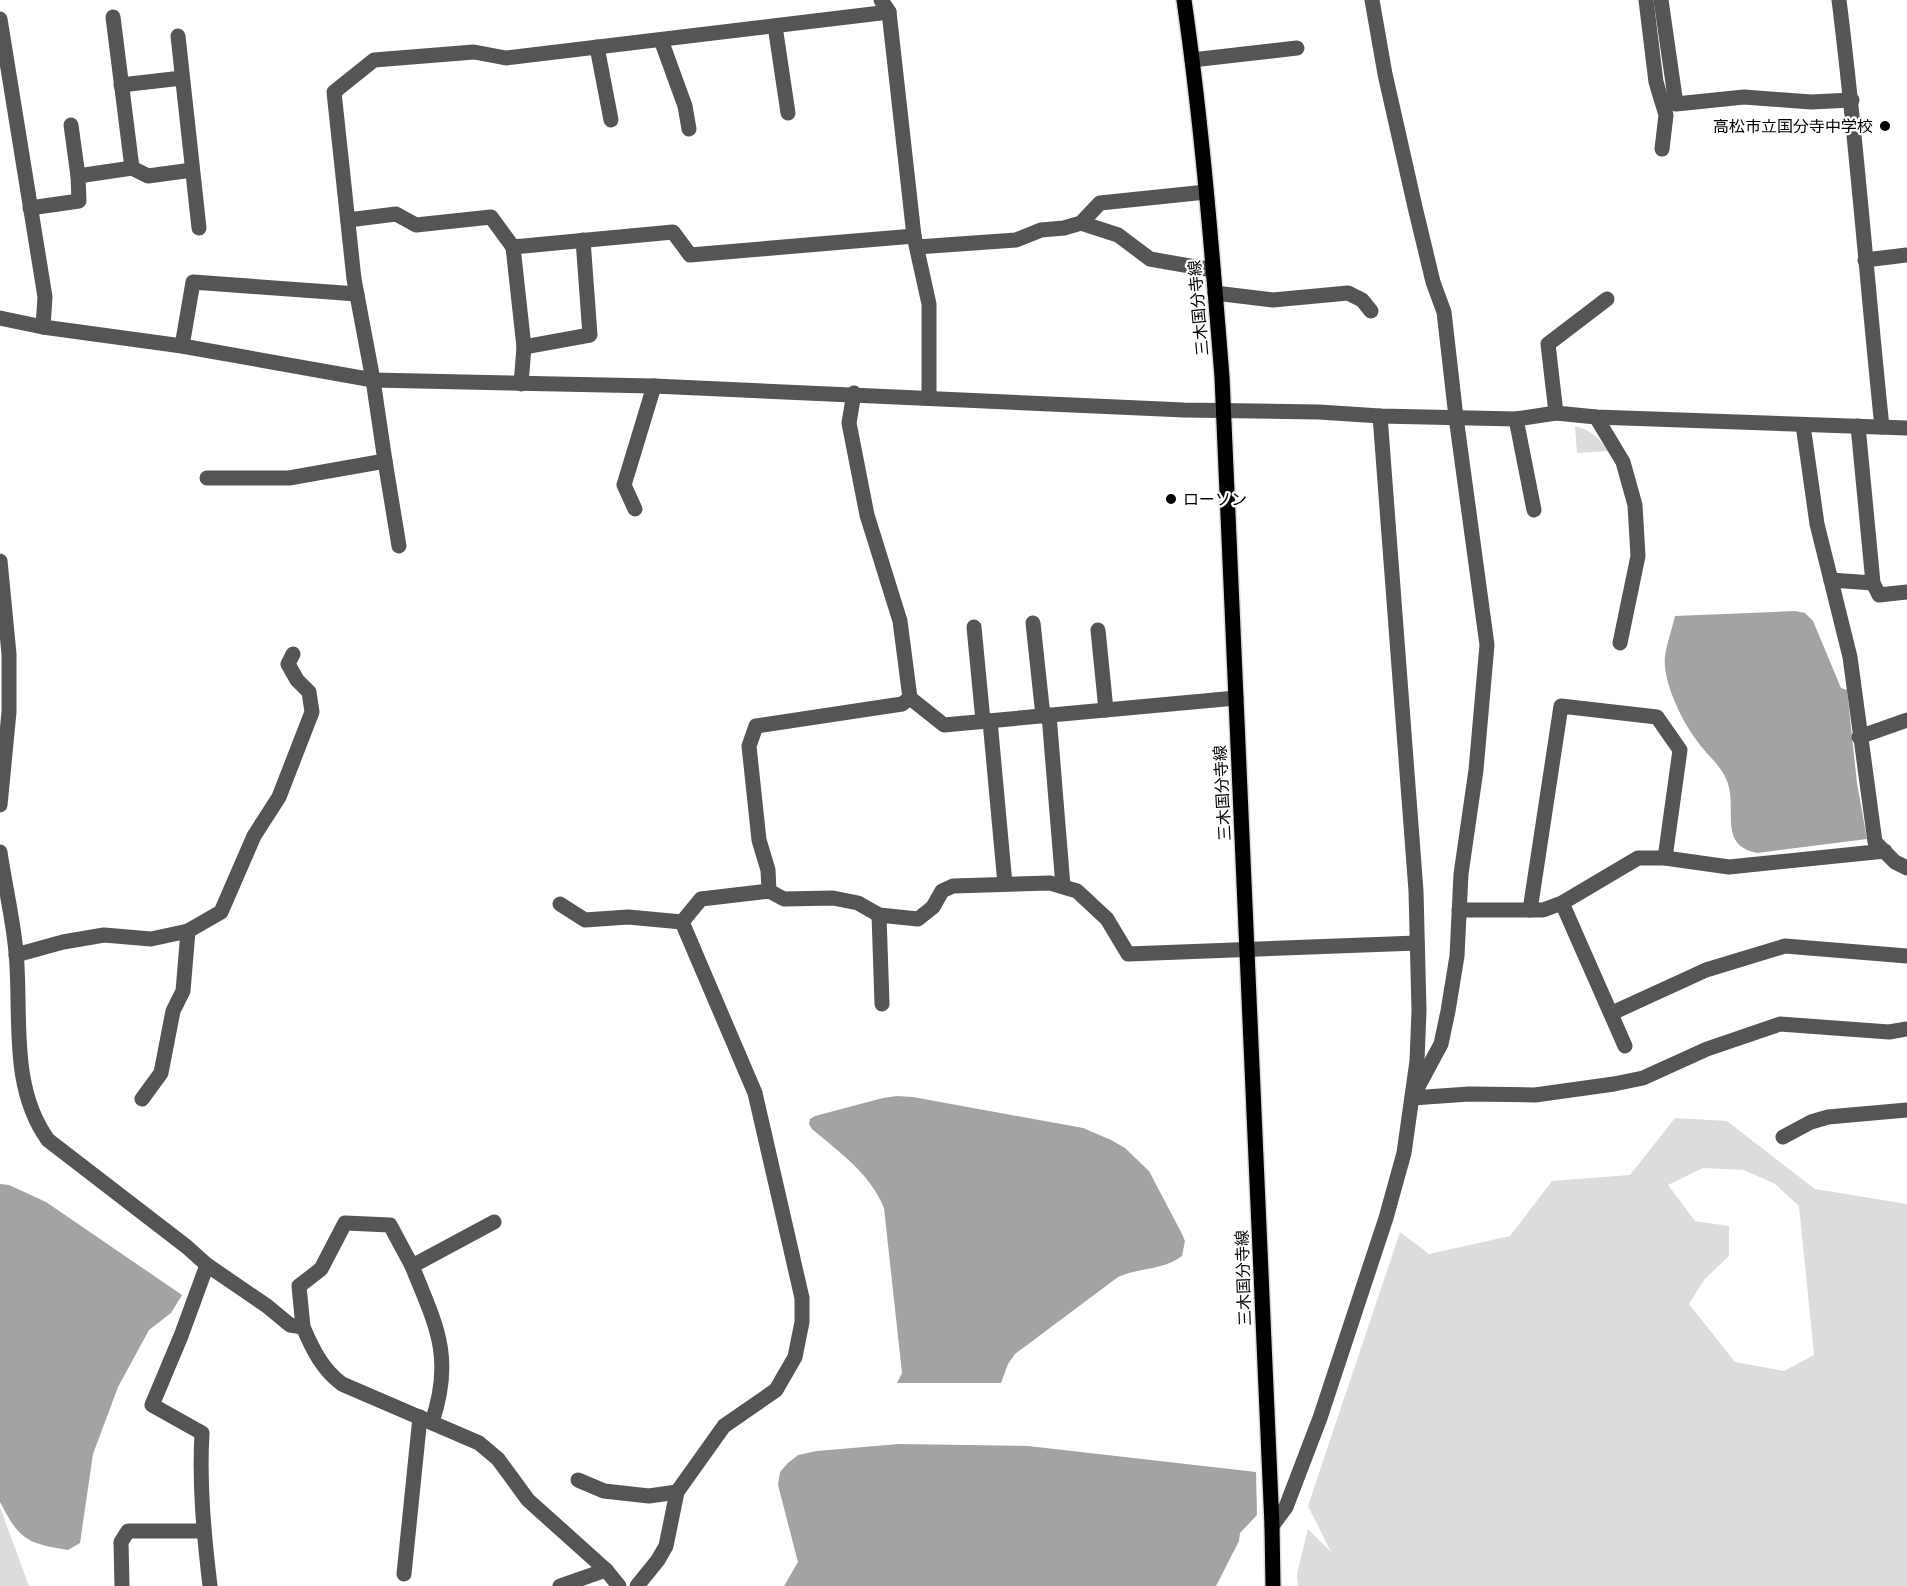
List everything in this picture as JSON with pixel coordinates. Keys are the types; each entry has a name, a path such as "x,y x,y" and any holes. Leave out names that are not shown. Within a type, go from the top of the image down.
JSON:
{"main road":[{"name":"三木国分寺線","path":"1184,0 1206,192 1223,410 1272,1526 1272,1585"}],"street":[{"path":"1372,0 1385,74 1432,282 1444,312 1487,645 1477,760 1461,874 1457,956 1441,1044 1412,1098"},
{"path":"1646,0 1656,82 1666,115 1662,149"},
{"path":"1661,0 1676,104 1744,97 1811,102 1852,100"},
{"path":"1839,0 1852,100 1882,427"},
{"path":"399,546 357,294 334,92 374,60 474,52 506,58 775,26 885,6 916,242 929,304 929,399"},
{"path":"113,16 132,168"},
{"path":"0,19 2,48 45,297 44,327"},
{"path":"775,26 788,113"},
{"path":"178,36 199,228"},
{"path":"661,40 685,106 689,129"},
{"path":"597,47 611,120"},
{"path":"1192,60 1297,48"},
{"path":"121,85 182,78"},
{"path":"30,208 79,201 71,125"},
{"path":"78,176 132,168 148,176 192,170"},
{"path":"513,247 673,232 690,255 916,242 1016,240 1041,230 1064,228 1081,223 1100,203 1206,192"},
{"path":"348,220 396,214 416,225 491,217 513,247 524,347 520,384"},
{"path":"1081,223 1118,235 1150,259 1213,270"},
{"path":"524,347 590,335 583,240"},
{"path":"1865,260 1907,255"},
{"path":"182,346 193,282 357,294"},
{"path":"1215,293 1273,300 1348,293 1362,300 1371,311"},
{"path":"1556,413 1548,344 1607,299"},
{"path":"1,324 44,327 182,346 373,380 854,393 929,399 1380,416 1516,419 1556,413 1596,417 1907,428"},
{"path":"635,509 624,485 654,386"},
{"path":"854,393 849,423 867,515 900,621 910,698 944,725 1236,698"},
{"path":"1272,1526 1286,1507 1320,1418 1361,1295 1404,1153 1412,1098 1419,1011 1415,880 1380,416"},
{"path":"1596,417 1623,462 1635,505 1638,556 1620,643"},
{"path":"1516,419 1534,510"},
{"path":"1803,425 1817,524 1850,657 1875,842 1895,862 1907,868"},
{"path":"1858,426 1873,583 1879,595 1907,592"},
{"path":"207,478 289,478 385,461"},
{"path":"0,561 9,654 9,712 0,806"},
{"path":"1831,580 1873,583"},
{"path":"1033,623 1046,716 1063,886"},
{"path":"974,627 1005,884"},
{"path":"1098,630 1106,710"},
{"path":"16,955 63,942 104,935 151,939 188,931 220,912 254,836 279,797 312,712 309,692 297,680 288,664 293,654"},
{"path":"769,891 768,870 759,840 749,746 756,726 902,704 910,698"},
{"path":"1530,910 1562,706 1658,717 1680,750 1665,858"},
{"path":"1859,737 1907,720"},
{"path":"0,852 4,884 12,916 16,955 24,1089 38,1126 48,1140 207,1265 267,1306 290,1325 303,1327"},
{"path":"1459,910 1543,910 1562,903 1638,858 1665,858 1729,867 1885,852"},
{"path":"682,922 701,898 769,891 784,899 833,898 858,903 879,915 918,919 933,907 942,891 952,886 1050,883 1077,891 1107,919 1128,954 1417,943"},
{"path":"1562,903 1624,1046"},
{"path":"560,904 585,920 628,917 682,922"},
{"path":"879,915 882,1004"},
{"path":"637,1586 666,1546 677,1492 724,1426 776,1390 795,1357 802,1322 802,1298 755,1093 682,922"},
{"path":"142,1099 160,1073 172,1011 183,991 188,931"},
{"path":"1612,1014 1706,970 1785,946 1907,956"},
{"path":"1412,1098 1469,1094 1535,1095 1624,1082 1643,1078 1707,1049 1780,1024 1889,1032 1907,1029"},
{"path":"1783,1137 1811,1122 1828,1117 1907,1110"},
{"path":"412,1266 494,1222"},
{"path":"404,1574 426,1419 441,1396 443,1353 437,1326 412,1266 390,1225 345,1223 321,1269 299,1286 303,1327 316,1356 330,1375 342,1384 426,1419 479,1443 498,1459 528,1500 606,1570 619,1586"},
{"path":"207,1265 152,1405 202,1433 200,1468 210,1586"},
{"path":"578,1480 604,1491 649,1496 677,1492"},
{"path":"122,1586 121,1542 128,1531 204,1531"},
{"path":"560,1586 606,1570"}],"shaded area":[{"path":"1575,426 1594,435 1608,451 1577,453"},
{"path":"1795,611 1805,613 1813,621 1841,688 1847,690 1857,783 1867,839 1757,853 1745,849 1737,842 1733,834 1727,781 1691,733 1679,712 1667,677 1665,656 1675,616"},
{"path":"897,1096 1083,1128 1111,1140 1125,1148 1149,1171 1185,1241 1182,1256 1167,1264 1118,1277 1015,1354 1008,1364 1001,1383 897,1383 902,1373 884,1208 871,1184 809,1124 810,1119 815,1116"},
{"path":"1675,1118 1727,1121 1815,1189 1907,1204 1907,1586 1298,1586 1297,1574 1308,1529 1331,1552 1308,1506 1400,1232 1429,1254 1510,1236 1552,1181 1630,1175","holes":["1703,1168 1744,1170 1775,1184 1799,1206 1814,1355 1784,1371 1735,1362 1689,1304 1704,1280 1729,1256 1729,1226 1695,1221 1668,1185"]},
{"path":"0,1184 9,1185 46,1202 182,1295 171,1313 149,1330 118,1387 93,1454 80,1543 68,1550 42,1545 26,1538 13,1525 0,1502"},
{"path":"899,1444 1028,1446 1256,1472 1257,1515 1240,1533 1239,1541 1216,1586 784,1586 798,1562 778,1485 780,1472 798,1455 817,1451"},
{"path":"0,1507 29,1586 0,1586"}],"place":[{"name":"高松市立国分寺中学校","path":"1885,126"},
{"name":"ローソン","path":"1171,499"}]}
